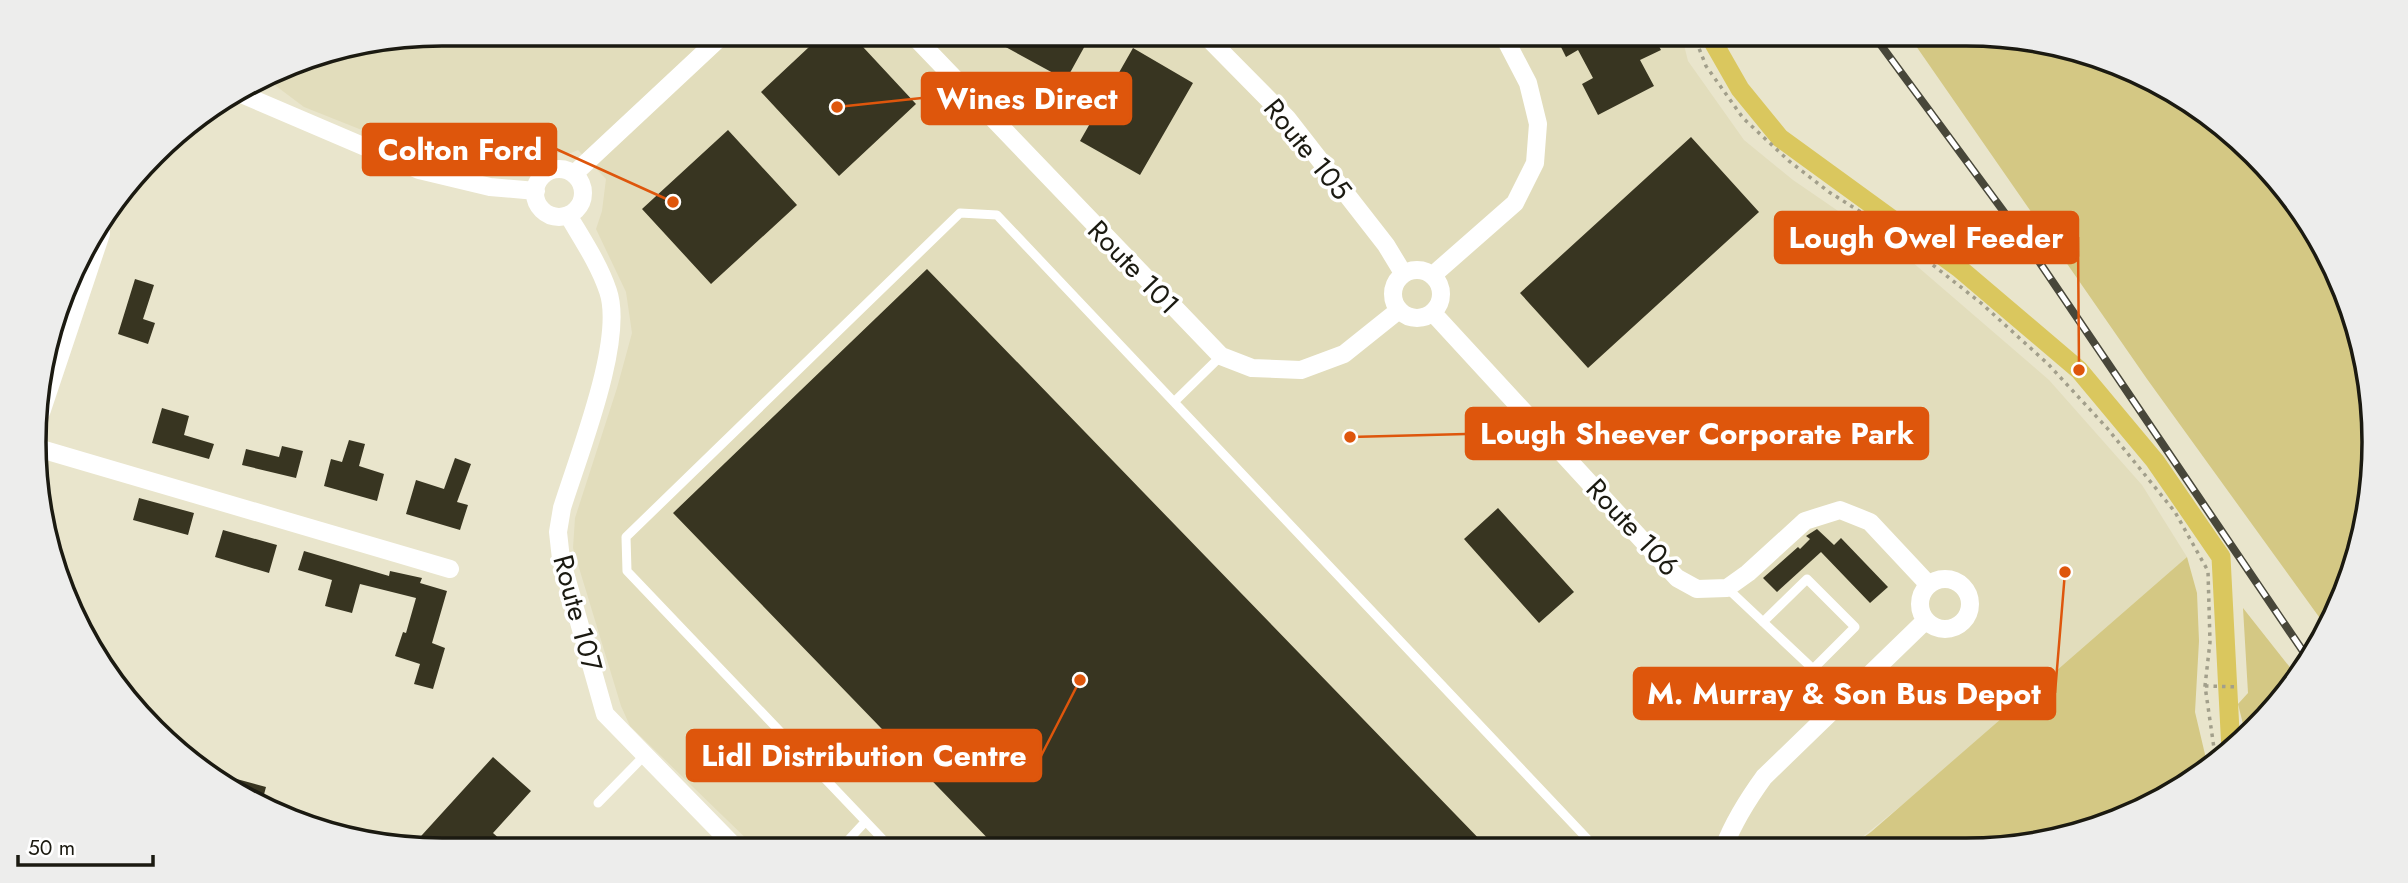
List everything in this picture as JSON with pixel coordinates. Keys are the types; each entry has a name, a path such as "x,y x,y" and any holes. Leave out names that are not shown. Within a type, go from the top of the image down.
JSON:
{"main road":[{"path":"53,364 86,267"}],"street":[{"path":"574,174 711,46"},
{"name":"Route 101","path":"923,46 1221,356 1252,368 1301,370 1344,354 1399,310"},
{"name":"Route 105","path":"1216,46 1287,118 1385,245 1403,274"},
{"path":"1433,275 1515,203 1535,163 1538,124 1528,83 1509,46"},
{"path":"247,97 419,170 490,187 536,191"},
{"path":"560,169 574,174 582,185 583,199 575,211 561,217 545,212 540,206 536,191 537,184 546,173 560,169"},
{"name":"Route 107","path":"568,215 609,292 612,330 606,367 562,508 558,532 561,559 605,714 726,838"},
{"path":"1418,269 1433,275 1442,294 1433,313 1426,317 1412,318 1399,310 1394,303 1394,287 1403,274 1418,269"},
{"name":"Route 106","path":"1433,313 1677,578 1697,589 1727,587"},
{"path":"46,450 450,569"},
{"path":"1727,587 1748,573 1805,521 1840,510 1870,522 1929,585"},
{"path":"1952,580 1966,590 1970,606 1963,621 1957,626 1940,629 1926,620 1922,614 1921,598 1929,585 1936,581 1952,580"},
{"path":"1727,838 1732,825 1764,776 1926,620"}],"lane":[{"path":"881,838 627,571 626,537 960,213 997,215 1586,838"},
{"path":"1174,402 1221,356"},
{"path":"1763,622 1807,579 1855,627 1812,669"},
{"path":"1727,587 1845,699"},
{"path":"598,803 645,755"},
{"path":"850,838 865,822"}],"path":[{"path":"1698,46 1706,66 1743,118 1819,184 1886,228 2010,329 2048,364 2107,428 2175,512 2208,571 2210,642 2205,686 2214,751"},
{"path":"2205,686 2239,687"}],"shaded area":[{"path":"416,46 1684,46 1688,61 1744,140 1793,180 1911,261 2049,380 2142,485 2187,557 2016,713 1861,838 746,838 630,726 621,706 573,548 575,518 632,333 626,292 596,229 602,211 606,179 578,150 556,153 549,144 526,151 528,161 518,170 482,169 402,146 304,107 272,83 339,59"},
{"path":"1916,46 1992,46 2044,53 2094,67 2142,86 2187,112 2228,144 2264,180 2296,221 2322,266 2341,314 2355,364 2362,416 2362,467 2355,519 2341,569 2321,619 2147,379"},
{"path":"2187,557 2197,593 2199,641 2195,712 2206,758 2142,797 2094,816 2044,830 1992,837 1863,838"},
{"path":"2243,608 2291,669 2243,725 2238,704 2248,693"}],"building":[{"path":"810,46 862,46 916,104 839,176 761,92"},
{"path":"1004,46 1085,46 1066,80"},
{"path":"1560,46 1659,46 1661,50 1640,60 1654,86 1598,115 1582,84 1593,78 1578,50 1566,57"},
{"path":"1133,48 1193,83 1140,175 1080,141"},
{"path":"728,130 797,205 711,284 642,209"},
{"path":"1691,137 1759,212 1588,368 1520,293"},
{"path":"927,269 1478,838 987,838 673,513"},
{"path":"135,279 154,285 143,319 155,323 148,344 118,334"},
{"path":"162,408 189,416 184,435 214,444 209,459 152,443"},
{"path":"349,440 365,444 359,466 384,474 377,501 324,486 331,459 342,462"},
{"path":"282,446 303,451 296,478 242,465 246,449 279,457"},
{"path":"455,458 471,464 457,502 468,505 460,530 406,514 416,480 444,489"},
{"path":"139,498 194,513 188,535 133,520"},
{"path":"1498,508 1574,592 1539,623 1464,539"},
{"path":"1817,529 1834,545 1841,538 1888,587 1870,603 1821,552 1777,592 1763,578 1798,547 1800,549 1810,539 1806,536"},
{"path":"223,530 277,545 269,573 215,557"},
{"path":"304,551 389,576 390,571 422,578 420,583 447,591 432,643 445,648 433,689 414,684 420,664 395,656 403,632 406,633 416,598 360,584 352,613 325,606 332,580 298,570"},
{"path":"493,757 531,791 493,833 499,838 420,837"},
{"path":"233,778 266,787 264,796"}],"waterway":[{"path":"1715,46 1740,89 1780,138 1959,268 2079,370 2155,461 2221,557 2230,737"}],"railway":[{"path":"1882,46 2021,235 2303,651"}],"place":[{"name":"Wines Direct","path":"837,107"},
{"name":"Colton Ford","path":"673,202"},
{"name":"Lough Owel Feeder","path":"2079,370"},
{"name":"Lough Sheever Corporate Park","path":"1350,437"},
{"name":"M. Murray & Son Bus Depot","path":"2065,572"},
{"name":"Lidl Distribution Centre","path":"1080,680"}]}
